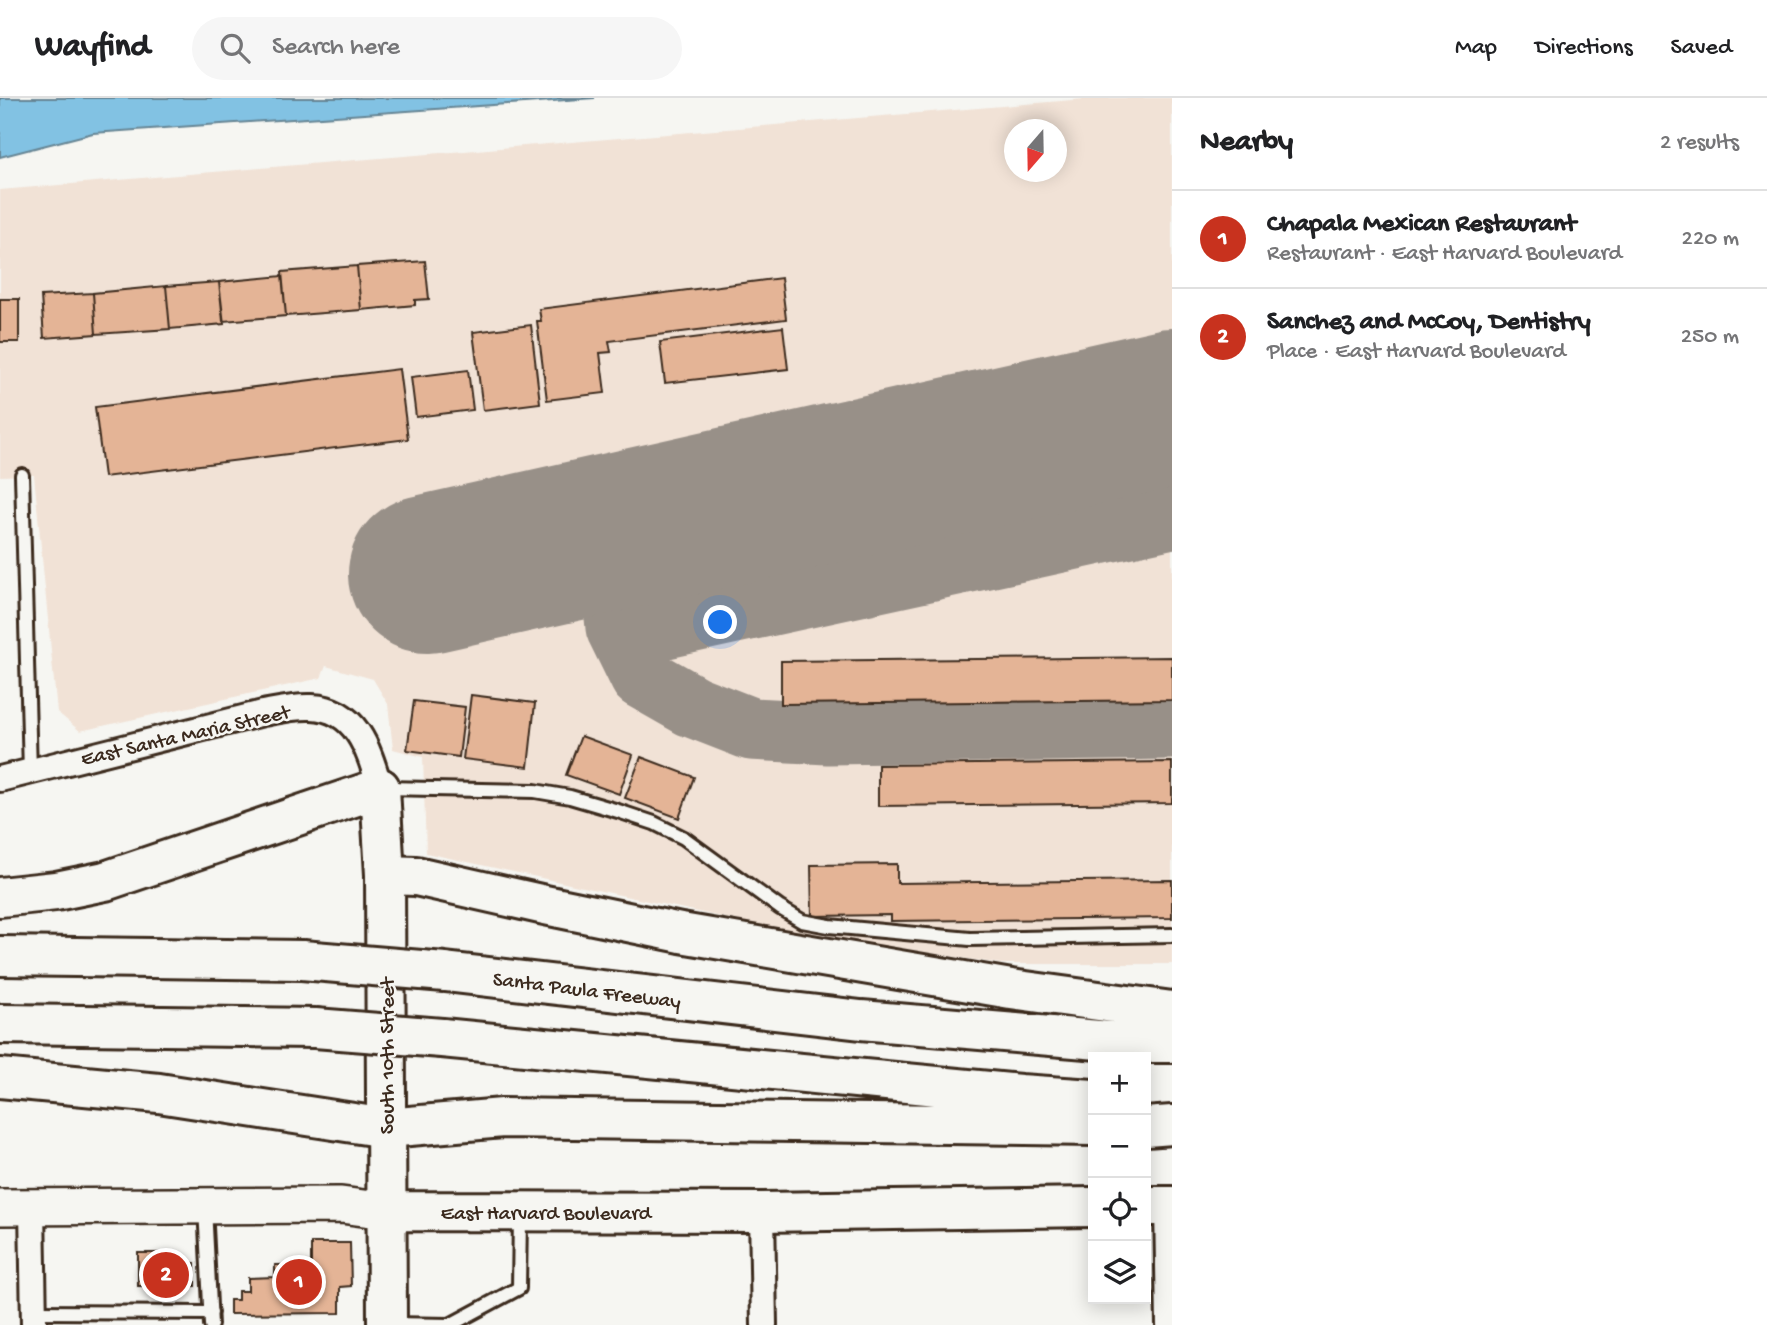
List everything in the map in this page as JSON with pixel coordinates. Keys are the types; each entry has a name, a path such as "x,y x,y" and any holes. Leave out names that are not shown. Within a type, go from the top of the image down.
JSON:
{"main road":[{"name":"South 10th Street","path":"380,788 385,875 387,1325"},
{"path":"0,897 57,891 105,881 380,788"},
{"path":"385,875 416,876 681,933 1011,989 1172,1011"},
{"name":"Santa Paula Freeway","path":"0,956 302,960 445,972 861,1020 1134,1043 1172,1043"},
{"path":"0,1024 315,1028 1088,1099"},
{"path":"0,1078 159,1093 386,1128 503,1118 1088,1126"},
{"path":"1151,1102 1172,1104"},
{"path":"1151,1127 1172,1125"},
{"name":"East Harvard Boulevard","path":"16,1207 341,1205 386,1211 520,1212 1088,1207"}],"street":[{"name":"East Santa Maria Street","path":"0,779 263,713 314,707 339,715 361,734 380,788"},
{"path":"1161,1206 1168,1325"},
{"path":"16,1207 34,1318"},
{"path":"762,1212 764,1325"}],"lane":[{"path":"22,475 30,772"},
{"path":"380,788 535,791 570,797 618,811 654,823 684,838 802,921 970,939 1172,935"},
{"path":"34,1318 211,1319 205,1205"},
{"path":"387,1325 450,1325 519,1288 520,1212"}],"shaded area":[{"path":"1096,98 1172,98 1172,964 1001,964 781,930 426,853 423,757 393,749 388,704 373,679 326,666 321,678 80,731 57,712 34,475 0,476 0,190"}],"water":[{"path":"0,98 595,98 93,133 0,157"}],"building":[{"path":"425,261 429,299 415,300 415,305 361,310 357,266"},
{"path":"357,266 361,310 286,316 282,272"},
{"path":"282,276 286,316 223,321 219,282"},
{"path":"781,278 786,319 609,341 611,352 600,353 605,393 547,400 537,321 541,321 539,309"},
{"path":"219,282 224,324 170,329 166,286"},
{"path":"166,286 170,329 96,334 93,293"},
{"path":"93,293 96,334 44,338 41,296"},
{"path":"0,299 19,299 19,342 0,342"},
{"path":"531,325 540,403 483,410 473,332"},
{"path":"783,327 788,369 665,383 660,342"},
{"path":"399,369 408,439 104,477 95,407"},
{"path":"468,370 473,410 416,417 411,377"},
{"path":"1172,657 1172,700 781,704 781,661"},
{"path":"471,695 535,703 528,767 463,759"},
{"path":"414,701 465,707 459,757 407,750"},
{"path":"581,736 633,755 619,794 566,775"},
{"path":"641,757 694,777 679,818 625,798"},
{"path":"1172,762 1172,803 878,806 878,765"},
{"path":"897,864 897,883 1172,880 1172,918 891,921 891,915 812,916 811,865"},
{"path":"311,1243 350,1243 351,1286 340,1287 340,1313 230,1314 230,1300 238,1300 238,1291 248,1291 248,1278 275,1277 275,1265 311,1265"},
{"path":"138,1253 180,1253 180,1263 195,1263 195,1286 138,1286"}],"taxiway":[{"path":"616,617 624,627 639,633 1172,517"},
{"path":"612,533 612,573 617,628 641,677 692,706 751,729 828,733 1172,728"}],"runway":[{"path":"427,574 1172,407"}],"place":[{"name":"Sanchez and McCoy, Dentistry","path":"166,1275"},
{"name":"Chapala Mexican Restaurant","path":"299,1282"}]}
